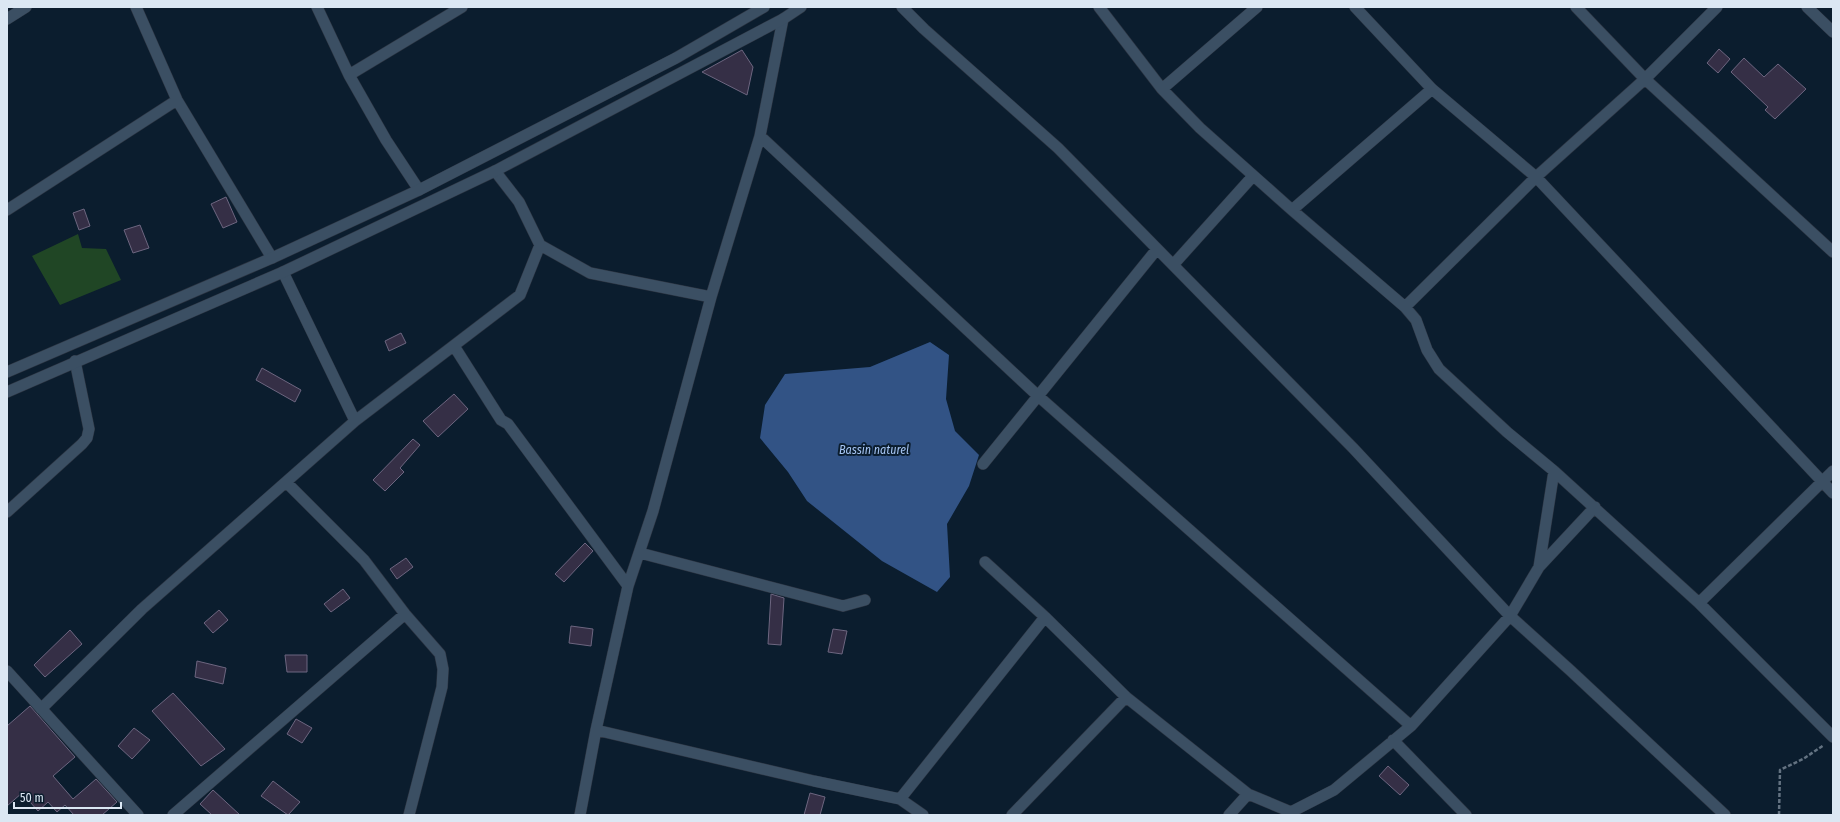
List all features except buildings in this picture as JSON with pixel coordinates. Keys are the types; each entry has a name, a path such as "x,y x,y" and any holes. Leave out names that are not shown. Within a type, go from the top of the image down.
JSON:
{"street":[{"path":"7,19 26,7"},
{"path":"136,7 177,100 272,258"},
{"path":"317,7 349,75 386,140 419,190"},
{"path":"349,75 462,7"},
{"path":"7,372 272,258 419,190 676,58 764,7"},
{"path":"7,392 75,361 283,272 495,171 783,19 802,7"},
{"path":"902,7 924,29 1058,148 1353,448 1510,616 1725,815"},
{"path":"1099,7 1162,89 1200,128 1253,176 1405,307 1416,320 1427,350 1440,369 1480,408 1595,507 1699,603 1830,740"},
{"path":"1162,89 1257,7"},
{"path":"1355,7 1432,89 1536,177 1833,493"},
{"path":"1576,7 1645,80 1833,252"},
{"path":"1405,307 1536,177 1645,80 1717,7"},
{"path":"1807,7 1833,32"},
{"path":"580,815 596,730 628,586 653,511 710,297 760,136 783,19"},
{"path":"1292,210 1432,89"},
{"path":"7,210 177,100"},
{"path":"760,136 1037,395 1411,726"},
{"path":"495,171 519,202 540,245 590,273 710,297"},
{"path":"1173,265 1253,176"},
{"path":"41,709 142,609 355,421 520,295 540,245"},
{"path":"983,464 1037,395 1157,249"},
{"path":"283,272 355,421"},
{"path":"454,346 501,420 508,424 628,586"},
{"path":"7,512 87,438 89,428 75,361"},
{"path":"1699,603 1822,483 1833,470"},
{"path":"1539,567 1546,534 1554,471"},
{"path":"286,482 364,560 405,614 440,654 443,669 442,687 409,815"},
{"path":"985,562 1045,617 1126,697 1248,794 1290,812 1334,790 1411,726 1510,616 1539,567 1595,507"},
{"path":"640,553 843,606 865,600"},
{"path":"173,815 405,614"},
{"path":"900,798 1045,617"},
{"path":"7,671 138,815"},
{"path":"1012,815 1126,697"},
{"path":"596,730 814,782 900,798 923,815"},
{"path":"1393,740 1466,815"},
{"path":"1229,815 1248,794"}],"path":[{"path":"1779,815 1780,770 1803,759 1830,740"}],"green space":[{"path":"78,234 82,248 106,249 121,280 60,305 32,256"}],"water":[{"name":"Bassin naturel","path":"930,342 949,355 946,399 955,431 979,455 969,486 947,524 950,577 937,592 882,561 807,501 788,472 760,438 765,405 785,374 870,367"}]}
